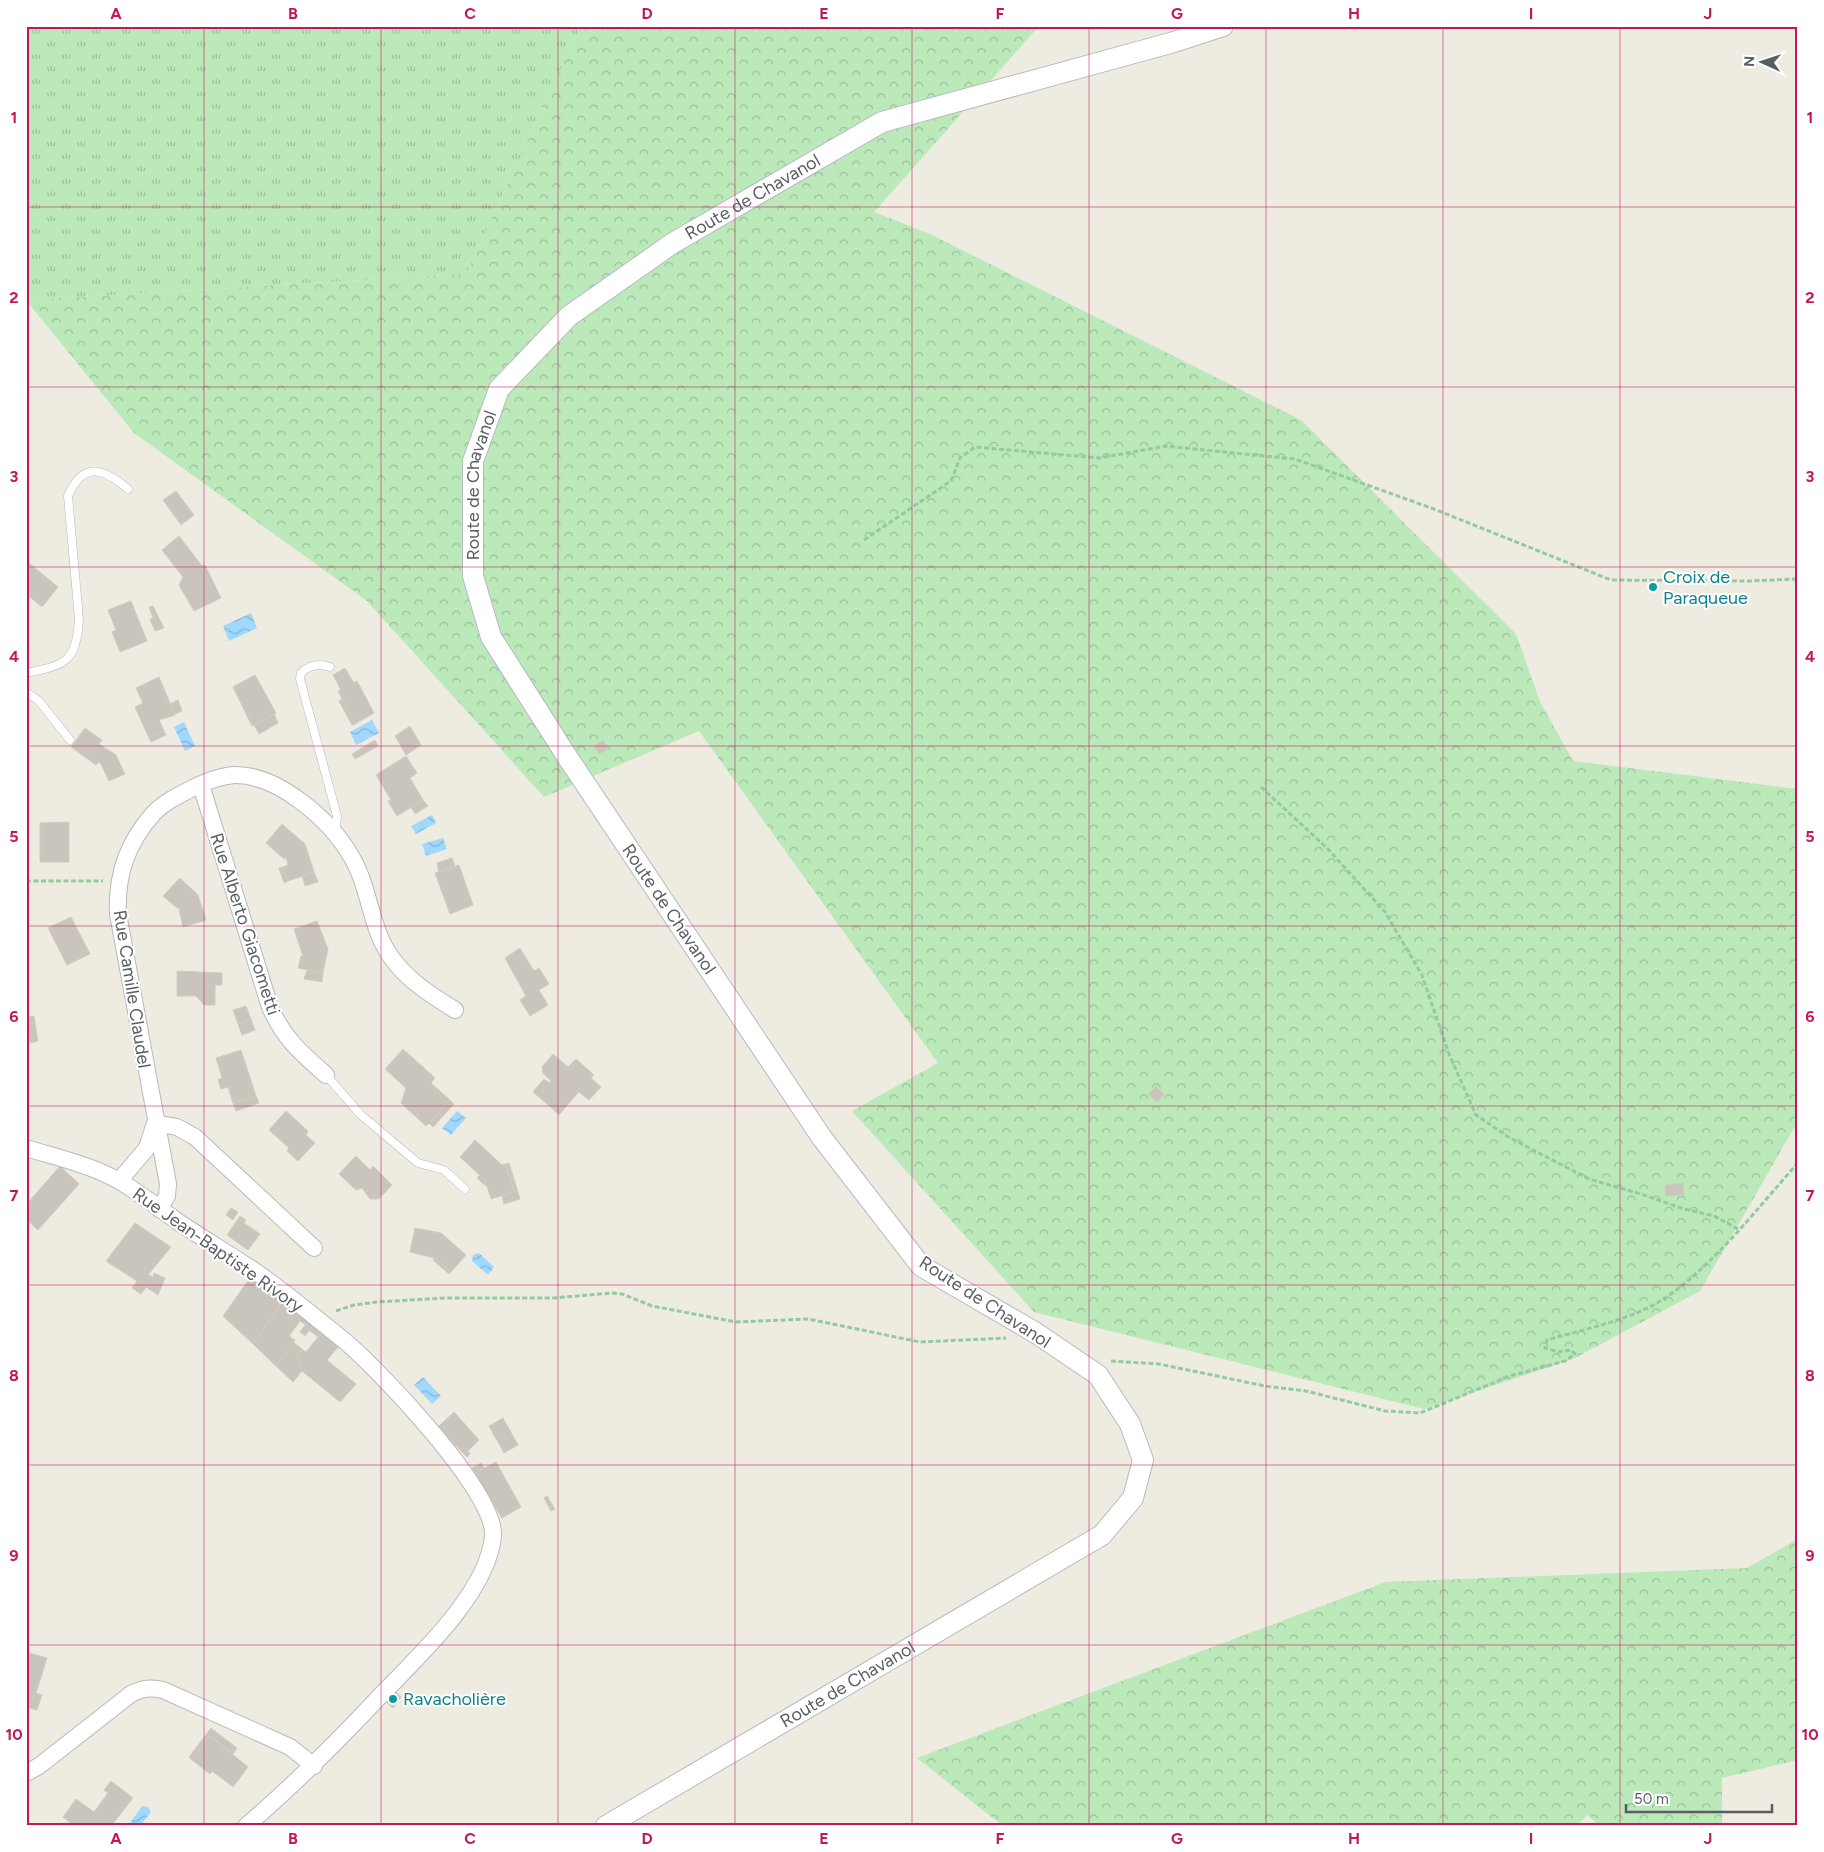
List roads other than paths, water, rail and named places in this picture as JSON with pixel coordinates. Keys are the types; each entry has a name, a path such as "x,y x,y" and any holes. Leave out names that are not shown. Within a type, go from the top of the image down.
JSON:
{"street":[{"name":"Route de Chavanol","path":"606,1826 1102,1535 1133,1498 1143,1460 1130,1424 1098,1375 1036,1333 921,1266 822,1138 566,756 491,637 473,576 473,461 499,388 569,316 673,243 882,122 1174,42 1223,26"},
{"name":"Rue Camille Claudel","path":"160,1209 167,1196 168,1184 163,1152 155,1124 118,914 119,881 131,843 141,828 158,809 177,796 201,785 233,775 266,782 286,791 307,805 332,830 351,856 363,880 382,940 390,957 419,986 455,1010"},
{"name":"Rue Alberto Giacometti","path":"201,785 279,1028 291,1044 326,1075"},
{"name":"Rue Camille Claudel","path":"119,1181 147,1148 155,1124"},
{"path":"155,1124 177,1127 196,1137 314,1248"},
{"name":"Rue Jean-Baptiste Rivory","path":"26,1148 89,1167 119,1181 255,1271 344,1340 406,1402 458,1463 491,1516 493,1538 475,1586 458,1610 424,1651 314,1766 246,1826"},
{"path":"26,1772 39,1766 131,1694 143,1688 153,1687 290,1747 314,1766"}],"lane":[{"path":"26,673 64,663 73,651 78,637 79,619 68,496 74,482 84,474 96,470 110,475 128,489"},
{"path":"330,667 319,664 310,667 301,673 300,679 337,816 336,827 332,830"},
{"path":"26,692 39,701 70,740"},
{"path":"326,1075 360,1115 418,1162 444,1170 465,1188"}],"water":[{"path":"251,613 257,628 229,641 223,626"},
{"path":"372,720 379,733 356,745 350,732"},
{"path":"184,722 195,746 185,751 174,727"},
{"path":"432,815 436,823 416,834 411,826"},
{"path":"443,838 447,849 426,856 422,844"},
{"path":"457,1111 466,1118 451,1135 442,1128"},
{"path":"479,1253 494,1267 488,1275 472,1261 473,1255"},
{"path":"423,1377 441,1396 432,1404 414,1385"},
{"path":"142,1806 148,1807 151,1812 140,1826 128,1826"}],"place":[{"name":"Croix de Paraqueue","path":"1653,587"},
{"name":"Ravacholière","path":"393,1699"}]}
